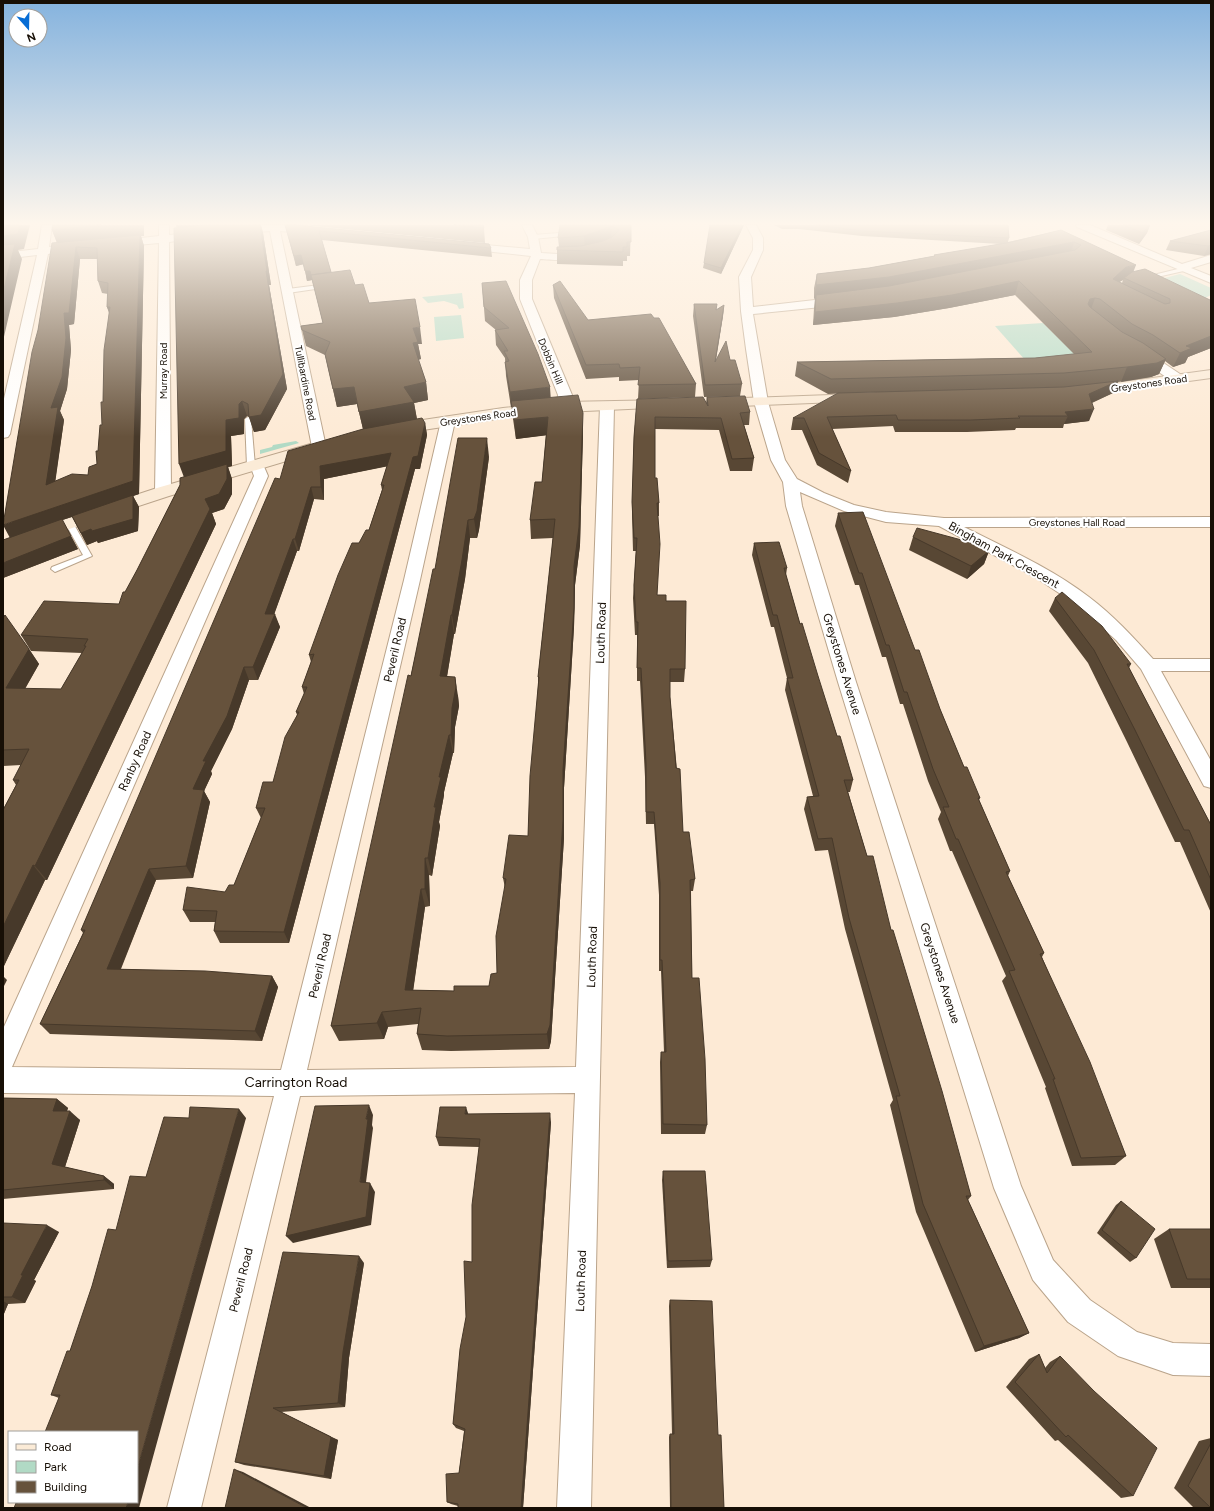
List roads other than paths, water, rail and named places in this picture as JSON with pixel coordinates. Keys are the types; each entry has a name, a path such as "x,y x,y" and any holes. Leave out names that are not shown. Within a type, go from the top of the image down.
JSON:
{"street":[{"path":"3,434 33,296"},
{"name":"Murray Road","path":"163,492 164,296"},
{"name":"Tullibardine Road","path":"289,296 326,445"},
{"name":"Dobbin Hill","path":"526,296 526,299 564,395 564,407"},
{"path":"746,296 747,311 761,402 778,460 791,482"},
{"path":"747,311 854,299"},
{"path":"1129,348 1142,353 1178,379"},
{"name":"Greystones Road","path":"1075,392 1211,374"},
{"path":"700,403 876,398"},
{"name":"Greystones Road","path":"380,432 503,413 564,407 678,404"},
{"name":"Louth Road","path":"574,1508 607,406"},
{"name":"Peveril Road","path":"184,1508 302,1042 410,588 448,421"},
{"path":"3,548 69,523 163,492 326,445"},
{"name":"Ranby Road","path":"3,1058 261,476 254,466"},
{"name":"Bingham Park Crescent","path":"791,482 819,496 849,508 886,517 943,522 1041,574 1084,602 1122,636 1148,665 1211,780"},
{"name":"Greystones Avenue","path":"791,482 794,506 847,682 1008,1188 1043,1270 1079,1311 1129,1345 1173,1359 1211,1360"},
{"name":"Greystones Hall Road","path":"943,522 1211,522"},
{"path":"1148,665 1211,665"},
{"name":"Carrington Road","path":"3,1080 291,1083 588,1080"}],"lane":[{"path":"248,419 254,466"},
{"path":"56,569 88,556 69,523"}]}
